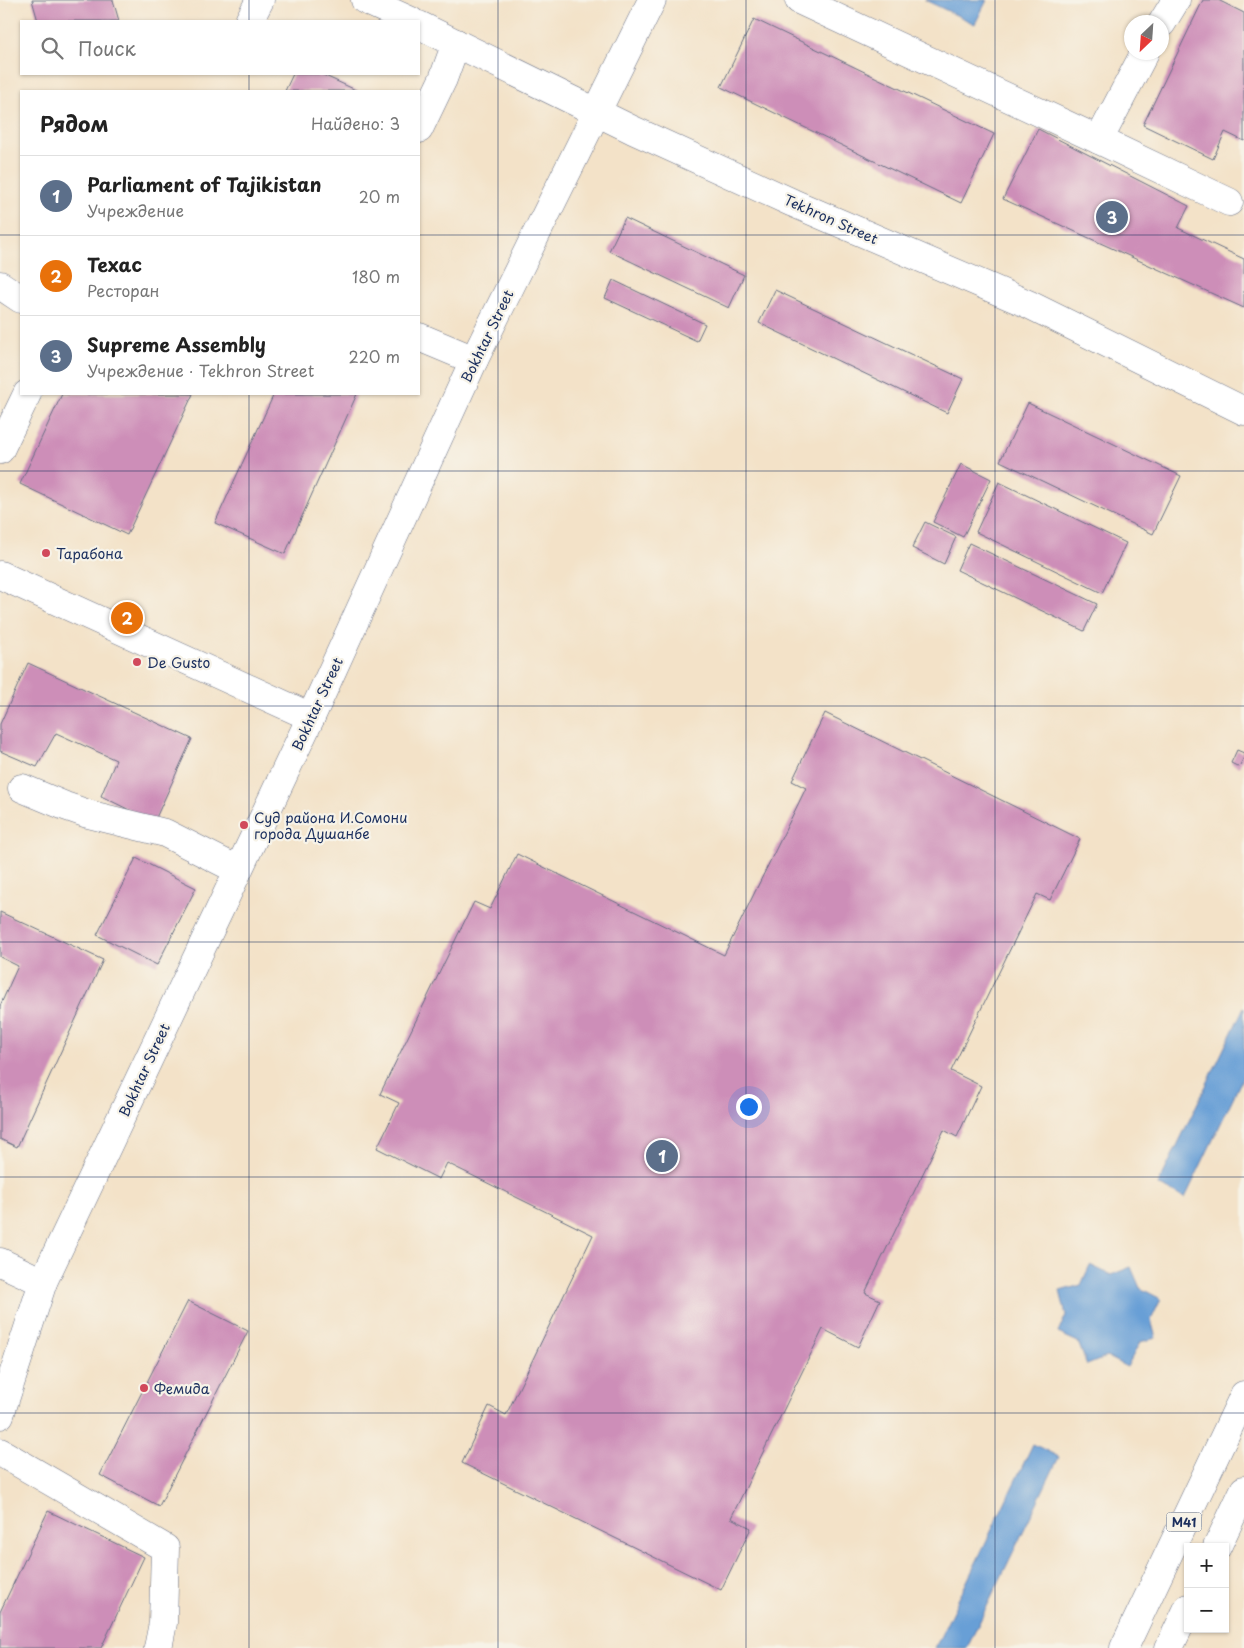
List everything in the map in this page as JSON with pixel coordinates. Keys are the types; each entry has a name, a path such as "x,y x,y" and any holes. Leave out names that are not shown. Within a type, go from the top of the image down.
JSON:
{"main road":[{"path":"250,20 260,0"},
{"path":"365,0 409,20"},
{"name":"Bokhtar Street","path":"0,1416 43,1282 311,717 474,360 652,0"},
{"path":"798,0 1229,202"},
{"path":"1167,15 1176,0"},
{"name":"Tekhron Street","path":"420,25 597,113 793,203 1028,304 1244,411"},
{"path":"420,127 443,79 456,43"},
{"path":"1099,140 1141,60"},
{"path":"0,285 20,298"},
{"path":"420,337 474,360"},
{"path":"0,450 26,395"},
{"path":"0,575 311,717"},
{"path":"22,788 88,814 165,833 238,870"},
{"path":"0,1262 43,1282"},
{"name":"M41","path":"1124,1648 1244,1395"},
{"path":"0,1452 165,1548 163,1623 158,1648"},
{"name":"M41","path":"1219,1543 1244,1490"},
{"path":"1169,1648 1184,1616"}],"water":[{"path":"925,0 987,0 975,24"},
{"path":"1244,1007 1244,1075 1185,1198 1158,1185"},
{"path":"1090,1265 1111,1275 1131,1267 1140,1288 1161,1299 1151,1320 1156,1338 1140,1342 1127,1367 1107,1357 1087,1365 1078,1342 1058,1333 1066,1315 1060,1291 1081,1285"},
{"path":"1033,1444 1059,1457 967,1648 935,1648"}],"building":[{"path":"32,0 113,0 119,20 38,20"},
{"path":"1203,0 1218,0 1244,13 1244,141 1225,132 1213,159 1143,125"},
{"path":"754,19 994,134 961,203 721,87"},
{"path":"293,75 323,75 356,90 285,90"},
{"path":"1038,129 1189,206 1178,228 1244,259 1244,308 1003,199"},
{"path":"625,218 744,275 729,308 609,251"},
{"path":"613,280 705,324 697,341 605,298"},
{"path":"775,290 963,379 947,413 759,323"},
{"path":"62,395 193,395 127,535 20,484"},
{"path":"274,395 357,395 285,554 215,523"},
{"path":"1028,403 1181,476 1153,534 1000,461"},
{"path":"961,464 991,479 963,537 933,522"},
{"path":"999,482 1126,543 1102,593 976,532"},
{"path":"925,522 956,537 944,564 912,548"},
{"path":"969,543 1097,604 1084,631 957,570"},
{"path":"28,663 192,739 154,822 101,796 116,760 56,733 37,767 0,751 0,724"},
{"path":"825,713 1080,839 1050,900 1037,894 951,1071 981,1086 957,1137 944,1130 865,1293 880,1300 858,1347 823,1329 731,1518 751,1528 721,1590 462,1463 489,1406 506,1415 593,1235 447,1163 439,1179 377,1148 399,1103 380,1094 474,902 490,909 517,854 724,955 806,788 792,781"},
{"path":"1237,750 1244,753 1239,767 1231,763"},
{"path":"136,858 196,888 157,965 97,935"},
{"path":"0,912 103,960 17,1147 0,1139 0,1006 18,966 0,957"},
{"path":"188,1301 248,1331 159,1506 100,1475"},
{"path":"48,1511 144,1557 101,1648 0,1648 0,1612"}],"place":[{"name":"Supreme Assembly","path":"1112,217"},
{"name":"Тарабона","path":"46,553"},
{"name":"Техас","path":"127,618"},
{"name":"De Gusto","path":"137,662"},
{"name":"Суд района И.Сомони города Душанбе","path":"244,825"},
{"name":"Parliament of Tajikistan","path":"662,1156"},
{"name":"Фемида","path":"144,1388"}]}
